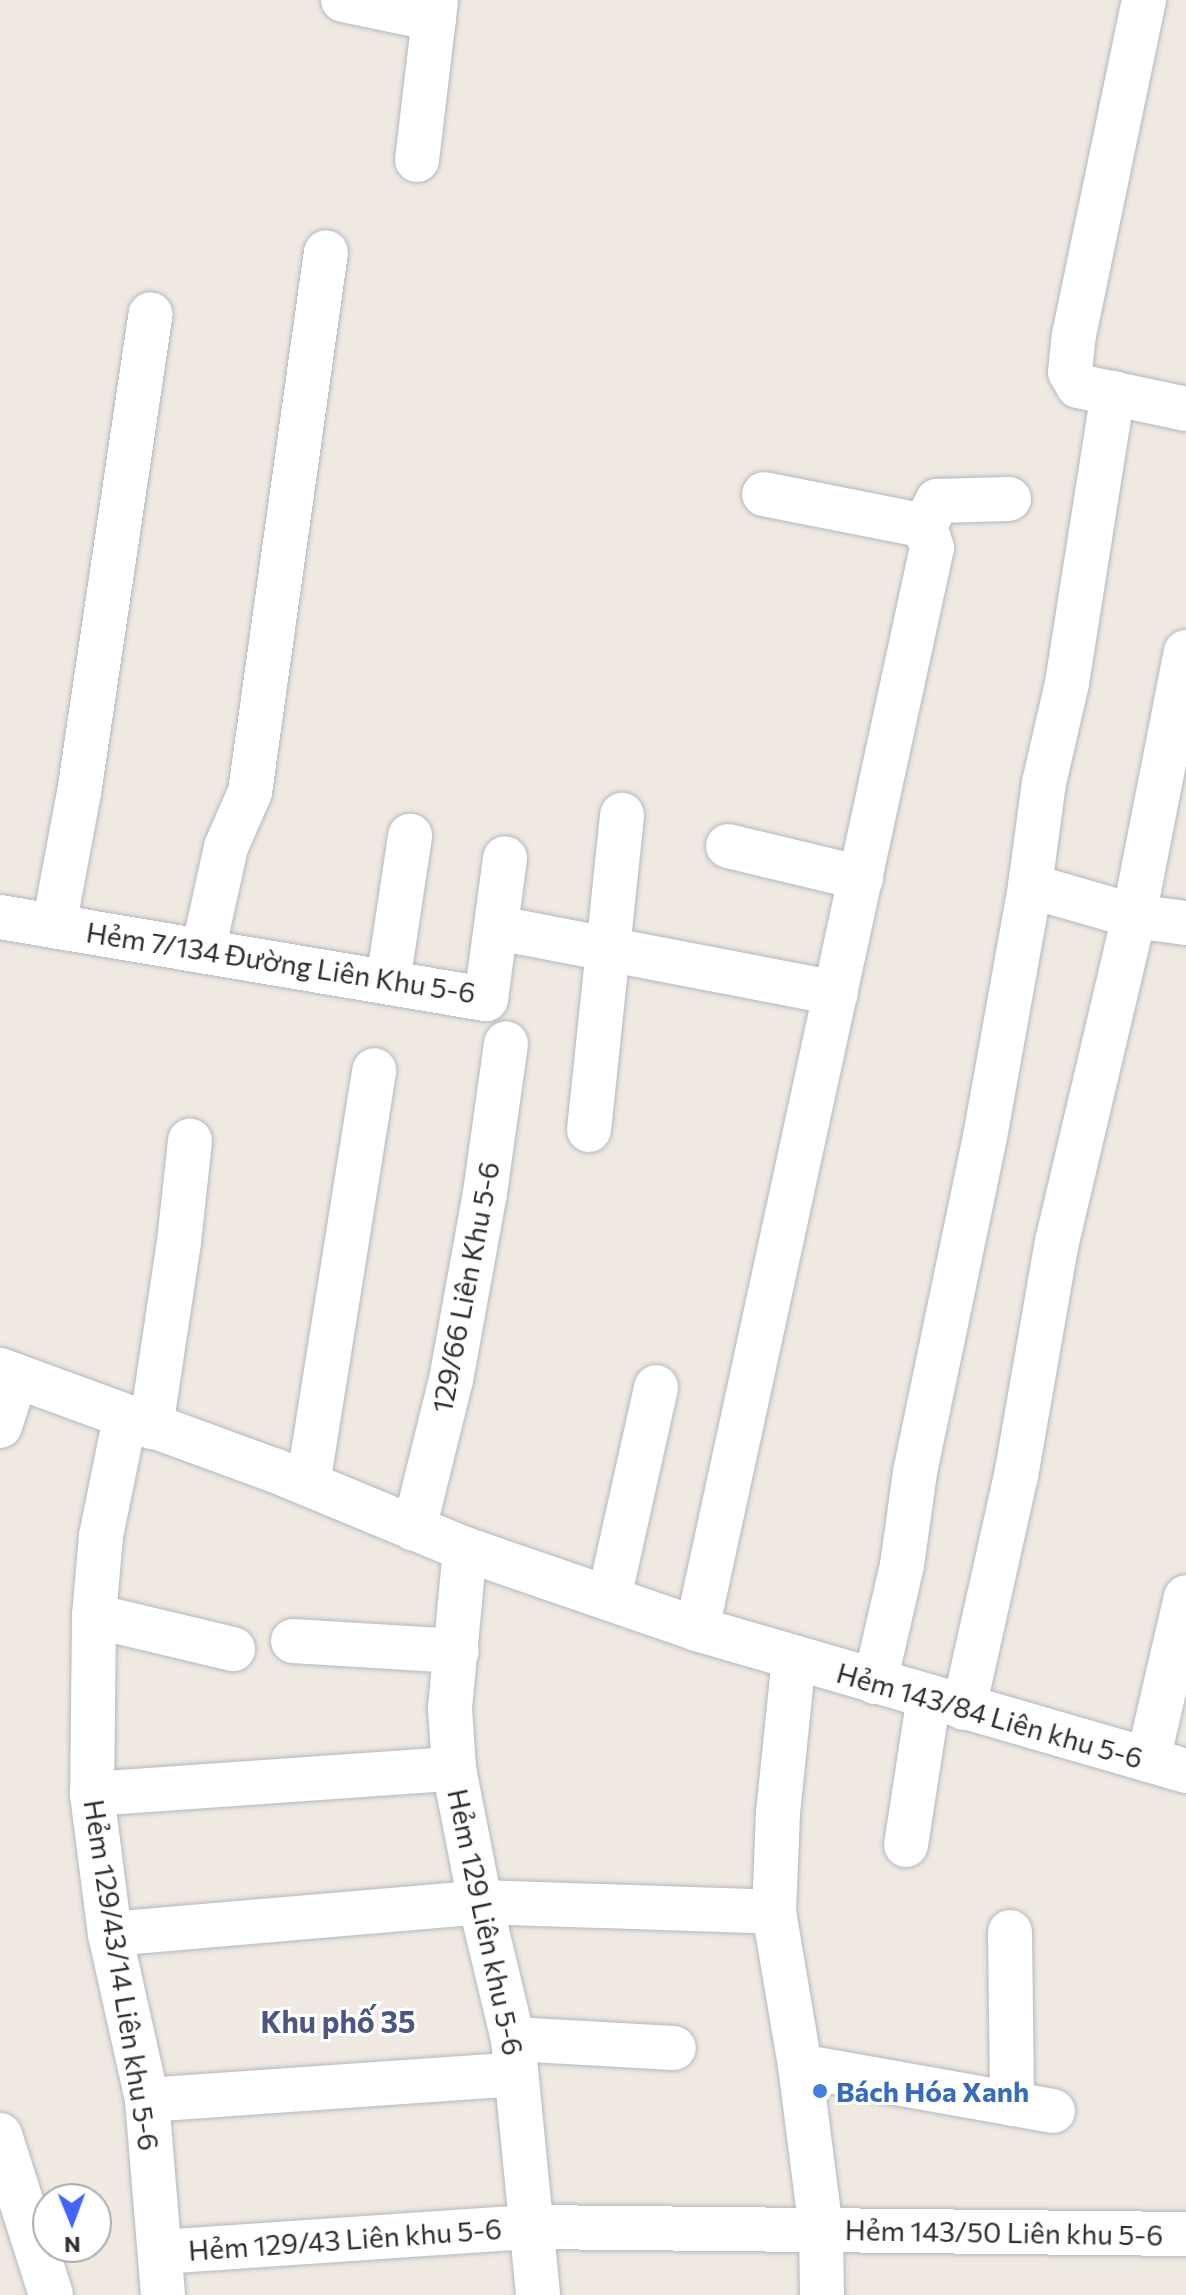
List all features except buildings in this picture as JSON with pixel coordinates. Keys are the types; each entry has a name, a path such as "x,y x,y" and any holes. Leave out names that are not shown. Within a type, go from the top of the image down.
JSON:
{"street":[{"path":"343,0 435,10 417,160"},
{"path":"1144,0 1074,334 1070,372 1078,386 1185,403"},
{"path":"203,951 226,847 250,792 326,252"},
{"path":"54,926 79,793 151,314"},
{"path":"875,1682 902,1565 915,1472 968,1224 1030,886 1044,783 1067,683 1113,393"},
{"path":"764,494 925,526"},
{"path":"697,1629 932,548 925,526 937,501 1009,499"},
{"path":"906,1845 946,1702 1016,1476 1057,1242 1134,916 1186,652"},
{"path":"589,1130 622,815"},
{"path":"388,982 410,836"},
{"path":"728,846 861,878"},
{"path":"505,858 498,928 836,993"},
{"path":"1030,886 1134,916 1186,923"},
{"name":"Hẻm 7/134 Đường Liên Khu 5-6","path":"0,917 486,999 498,928"},
{"name":"129/66 Liên Khu 5-6","path":"414,1529 451,1380 483,1204 506,1043"},
{"path":"308,1484 374,1070"},
{"name":"Hẻm 129/43/14 Liên khu 5-6","path":"163,2295 147,2100 110,1934 92,1794 94,1616 101,1536 138,1422 190,1141"},
{"path":"0,1426 8,1373"},
{"name":"Hẻm 143/84 Liên khu 5-6","path":"8,1373 308,1484 465,1549 697,1629 1167,1766"},
{"path":"609,1598 656,1387"},
{"name":"Hẻm 129 Liên khu 5-6","path":"465,1549 450,1708 454,1769 514,2057 538,2295"},
{"path":"1167,1766 1186,1597"},
{"path":"94,1616 233,1649"},
{"path":"293,1641 457,1651"},
{"path":"794,1658 778,1813 774,1912 800,2066 821,2231 822,2295"},
{"path":"92,1794 454,1769"},
{"path":"110,1934 480,1902 774,1912"},
{"path":"800,2066 1032,2108 1010,1932"},
{"path":"147,2100 514,2057 674,2048"},
{"path":"0,2135 51,2295"},
{"name":"Hẻm 129/43 Liên khu 5-6","path":"160,2252 531,2227 821,2231"},
{"name":"Hẻm 143/50 Liên khu 5-6","path":"821,2231 1186,2234"}],"place":[{"name":"Bách Hóa Xanh","path":"820,2091"}],"district":[{"name":"Khu phố 35","path":"338,2021"}]}
